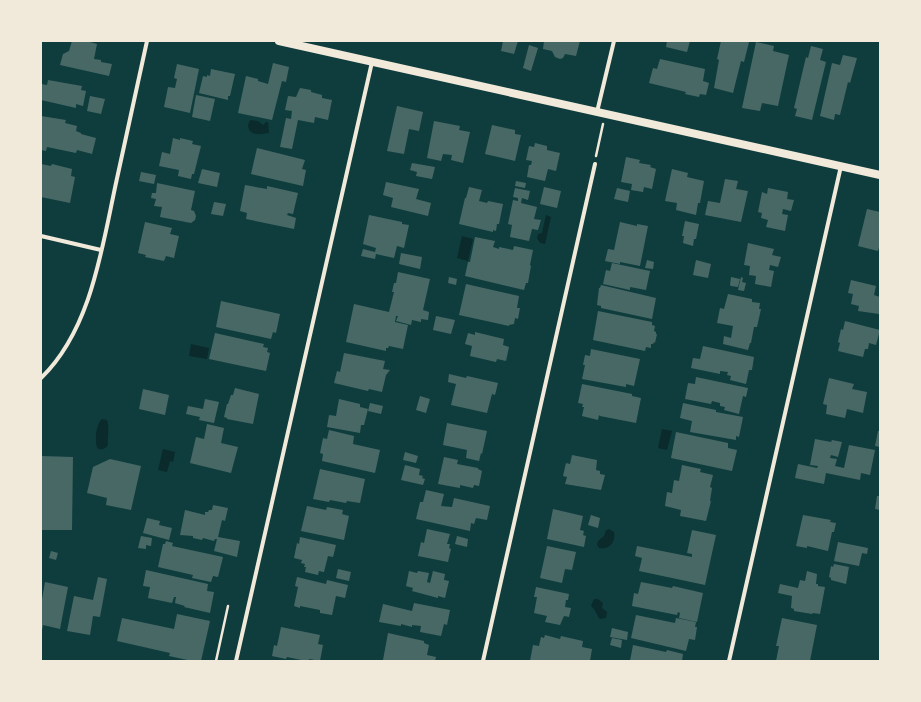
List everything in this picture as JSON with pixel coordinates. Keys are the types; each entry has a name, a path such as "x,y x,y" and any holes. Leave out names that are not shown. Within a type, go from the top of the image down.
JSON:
{"main road":[{"path":"279,41 880,175"}],"street":[{"path":"41,378 53,367 76,330 91,288 101,250 147,41"},
{"path":"597,113 614,41"},
{"path":"236,661 372,62"},
{"path":"483,661 595,164"},
{"path":"729,661 841,166"},
{"path":"41,236 101,250"}],"path":[{"path":"595,164 603,126"},
{"path":"216,661 228,606"}],"water":[{"path":"250,120 258,121 263,125 268,122 269,133 258,134 251,132 248,125"},
{"path":"546,215 551,217 545,244 540,243 537,238 538,234 542,233"},
{"path":"462,236 473,239 468,261 457,258"},
{"path":"191,344 209,348 207,359 189,356"},
{"path":"102,419 107,420 108,423 108,445 105,448 98,449 96,438 97,429"},
{"path":"662,429 672,431 667,450 658,448"},
{"path":"163,449 175,452 173,462 170,461 167,472 158,470"},
{"path":"609,529 614,532 613,542 606,548 599,548 597,545 598,541 604,536 606,530"},
{"path":"594,599 598,599 603,603 602,608 607,612 606,618 600,619 591,606"}],"building":[{"path":"72,41 90,41 97,44 94,59 112,64 109,76 60,65 63,54 69,51"},
{"path":"503,41 518,41 514,54 501,51"},
{"path":"544,41 580,41 576,56 565,54 563,58 560,59 555,57 552,51 543,49"},
{"path":"667,41 690,41 687,52 666,47"},
{"path":"721,41 749,42 744,62 741,61 733,93 714,88 719,60 717,59"},
{"path":"756,42 774,46 773,51 789,55 778,106 762,103 760,111 742,108"},
{"path":"529,45 538,48 531,71 523,68"},
{"path":"811,46 823,49 820,60 826,62 812,120 795,116 797,109 794,108 806,57 808,58"},
{"path":"843,55 857,58 850,83 848,82 840,115 835,114 834,120 820,116 832,63 840,65"},
{"path":"660,59 705,69 703,81 709,83 706,95 700,94 699,97 685,94 686,92 649,83 653,68 657,69"},
{"path":"273,63 289,67 286,82 282,81 272,120 238,113 246,76 258,79 258,81 268,84"},
{"path":"177,64 199,69 190,113 164,107 168,87 175,88 177,79 174,78"},
{"path":"211,69 235,74 228,100 199,93 203,76 210,76"},
{"path":"48,80 82,86 81,90 86,91 83,106 76,104 76,108 41,100 41,84 47,85"},
{"path":"300,88 311,90 311,92 322,95 322,98 332,100 328,120 315,117 314,123 298,120 292,149 280,147 286,118 291,119 292,111 285,110 288,96 296,97"},
{"path":"196,95 215,99 210,121 192,117"},
{"path":"90,96 105,99 101,114 87,111"},
{"path":"397,106 423,112 419,131 409,129 404,154 387,151"},
{"path":"41,116 66,120 65,123 77,126 76,131 81,134 96,138 92,154 77,150 76,153 47,147 46,151 41,150"},
{"path":"434,121 460,126 459,130 470,132 463,163 451,160 452,155 443,154 441,161 427,158"},
{"path":"492,125 515,130 515,134 521,135 515,161 485,154"},
{"path":"173,138 193,141 192,144 201,146 194,174 192,174 191,179 178,176 179,170 159,166 162,152 170,154"},
{"path":"535,143 547,146 547,150 560,153 556,171 548,169 545,181 527,177 529,165 531,165 532,161 526,160 529,146 534,147"},
{"path":"257,148 305,160 302,169 306,170 303,186 251,174"},
{"path":"626,157 640,160 639,163 651,165 650,167 656,169 652,189 644,187 643,192 631,190 632,184 621,182"},
{"path":"412,163 435,167 432,179 416,176 417,172 410,170"},
{"path":"41,164 51,166 52,164 72,169 71,176 75,177 70,203 41,197"},
{"path":"202,169 220,173 217,187 198,183"},
{"path":"672,169 688,173 687,177 704,181 696,215 676,210 677,203 665,201"},
{"path":"141,172 156,175 154,184 139,181"},
{"path":"725,179 738,181 736,189 748,191 741,222 705,215 708,201 720,203"},
{"path":"516,181 526,183 525,188 515,186"},
{"path":"386,182 419,189 416,199 431,203 428,216 391,207 393,198 383,195"},
{"path":"157,183 195,191 191,210 194,211 196,216 195,220 191,223 160,217 162,207 154,206 156,199 151,198 152,193 156,193"},
{"path":"245,185 267,189 267,186 298,193 293,214 288,213 287,215 296,218 294,229 246,219 247,213 240,211"},
{"path":"469,187 482,190 479,201 503,204 496,231 493,230 493,232 459,224"},
{"path":"544,187 561,191 557,208 540,204"},
{"path":"515,188 530,191 528,200 522,198 521,203 537,207 534,219 541,220 538,230 532,229 529,241 510,237 512,225 508,224 513,200 518,201 518,198 513,197"},
{"path":"617,188 630,191 628,202 614,199"},
{"path":"768,188 788,192 787,199 794,200 791,211 783,209 782,214 788,215 785,231 766,227 768,220 761,218 762,213 758,212 762,192 767,194"},
{"path":"214,202 226,204 223,216 211,214"},
{"path":"867,209 880,212 880,244 878,251 858,246"},
{"path":"369,215 402,222 402,224 409,225 404,248 397,246 394,258 376,254 375,259 361,256 363,249 375,252 376,248 363,244"},
{"path":"685,221 699,224 693,246 683,243 684,236 682,236"},
{"path":"145,222 172,228 170,234 179,236 174,258 166,256 164,261 145,257 146,255 138,253"},
{"path":"620,222 637,226 637,224 648,226 640,266 605,261 608,249 614,250"},
{"path":"475,237 495,241 493,247 499,249 499,247 513,250 514,246 533,250 528,283 526,283 524,290 465,276 468,262 470,262"},
{"path":"748,243 774,249 772,255 781,257 778,267 770,265 769,270 774,271 771,287 755,284 756,276 749,275 750,266 744,265"},
{"path":"401,253 422,257 420,269 399,264"},
{"path":"647,260 654,262 653,269 645,268"},
{"path":"696,260 711,264 708,278 693,275"},
{"path":"612,263 650,271 646,290 630,287 630,290 603,284 606,270 610,271"},
{"path":"398,272 430,279 423,310 429,312 428,320 421,319 421,322 412,320 411,325 396,321 398,316 396,316 395,322 408,325 403,349 389,346 386,348 386,351 346,342 354,304 389,312 394,292 392,292 394,283 396,283"},
{"path":"449,277 457,279 456,285 448,283"},
{"path":"731,277 740,279 738,287 730,285"},
{"path":"741,277 743,278 742,282 746,283 744,291 738,290"},
{"path":"851,280 876,286 874,295 880,297 879,314 858,311 859,306 851,304 853,294 848,293"},
{"path":"466,284 519,296 517,308 520,308 518,319 515,318 514,324 509,326 459,315"},
{"path":"601,285 656,298 652,319 601,308 601,306 597,305 599,288"},
{"path":"728,294 752,299 752,302 760,303 759,309 761,309 757,327 754,327 748,350 723,344 724,336 731,338 733,326 717,323 720,308 724,309"},
{"path":"221,301 280,314 276,333 273,332 271,339 216,327"},
{"path":"598,311 652,322 652,325 655,326 654,331 657,334 655,343 654,342 651,344 651,348 646,347 645,351 593,340"},
{"path":"436,316 455,320 451,334 433,330"},
{"path":"845,321 880,330 876,345 869,343 868,349 865,349 863,357 838,351 840,343 838,342 841,329 843,330"},
{"path":"475,332 504,339 503,345 509,347 506,361 497,359 496,362 470,356 472,346 465,344 468,333 475,335"},
{"path":"215,333 264,344 263,347 268,348 267,352 270,353 266,371 209,359"},
{"path":"703,346 754,357 752,370 749,370 746,384 730,380 731,376 727,375 728,372 720,371 720,374 691,368 693,358 700,359"},
{"path":"591,349 640,359 634,386 626,384 626,387 582,379 585,365 583,365 585,355 590,356"},
{"path":"344,353 385,361 383,369 390,370 386,375 382,392 369,389 368,391 334,383 337,371 340,372"},
{"path":"449,374 466,378 467,376 498,383 495,395 492,394 487,413 451,405 456,384 448,382"},
{"path":"696,377 748,388 746,397 743,396 739,414 724,410 725,407 720,406 720,403 712,401 711,404 685,399 688,383 695,384"},
{"path":"829,378 854,384 852,389 867,392 863,413 847,409 845,418 826,414 827,405 823,404"},
{"path":"582,384 632,394 632,396 641,398 636,423 599,415 598,420 582,416 584,407 582,407 583,404 578,403"},
{"path":"235,388 259,394 253,424 227,419 224,417 227,404 231,395 233,395"},
{"path":"143,389 169,395 165,415 139,409"},
{"path":"420,396 430,399 426,413 416,410"},
{"path":"205,399 219,402 214,423 199,420 200,417 186,414 188,406 203,409"},
{"path":"339,399 360,404 360,407 368,409 364,425 361,425 360,433 327,427 329,415 336,416"},
{"path":"370,403 383,406 381,414 368,411"},
{"path":"683,403 716,410 716,412 743,417 739,437 736,436 736,440 690,432 692,421 680,418"},
{"path":"447,423 487,431 479,461 466,458 467,450 443,445"},
{"path":"207,424 224,428 221,443 238,447 231,473 190,463 196,437 204,439"},
{"path":"329,430 354,436 353,444 380,450 375,473 322,461 323,454 320,453 323,438 327,439"},
{"path":"878,431 880,431 880,447 875,446"},
{"path":"676,432 728,443 728,448 737,450 732,471 671,458"},
{"path":"815,439 831,442 832,440 842,442 838,457 831,455 830,458 837,459 835,466 844,468 849,445 875,450 870,475 861,473 860,480 826,473 824,484 795,478 798,464 817,468 818,466 810,465"},
{"path":"405,452 418,456 416,463 403,460"},
{"path":"572,455 597,460 596,470 600,471 600,474 605,475 601,490 565,484 567,477 563,476 566,463 570,464"},
{"path":"41,456 73,457 72,530 41,530"},
{"path":"444,457 458,460 457,464 478,468 482,471 479,486 474,485 473,488 460,485 460,488 438,484"},
{"path":"110,459 141,466 131,510 106,505 107,498 87,493 93,467"},
{"path":"405,465 420,469 419,475 423,476 422,478 425,479 423,485 401,480"},
{"path":"682,465 701,469 700,472 713,475 710,487 712,488 711,501 706,521 680,516 681,510 665,506 667,492 672,493 674,480 679,481"},
{"path":"320,469 365,479 360,503 347,501 346,503 330,500 329,502 313,499"},
{"path":"426,490 444,494 441,506 452,507 454,498 490,506 487,520 476,518 474,524 471,523 470,531 416,519 420,502 423,502"},
{"path":"877,496 880,496 880,510 875,509"},
{"path":"213,505 228,508 225,521 222,520 218,537 240,541 237,557 214,551 217,539 214,541 203,538 202,540 193,538 193,536 180,535 185,510 205,515 205,512 212,510"},
{"path":"307,506 326,510 327,507 343,510 342,514 349,516 344,540 301,531"},
{"path":"553,509 583,516 580,530 584,531 583,535 586,536 584,547 547,539"},
{"path":"591,515 600,518 598,528 588,525"},
{"path":"803,515 831,520 830,522 836,523 834,532 832,532 828,551 807,546 807,548 796,546"},
{"path":"147,518 160,521 159,525 172,528 169,540 143,533"},
{"path":"427,529 450,534 447,544 450,544 449,548 451,549 448,562 418,556 421,542 424,543"},
{"path":"692,530 716,535 705,585 639,571 642,558 635,556 637,546 692,557 692,554 687,553"},
{"path":"141,536 152,538 151,546 146,545 146,549 138,548"},
{"path":"457,536 468,539 467,547 455,544"},
{"path":"300,537 336,545 333,557 328,556 324,572 319,571 318,575 305,572 306,567 304,567 305,564 301,563 302,560 294,558 297,543 299,544"},
{"path":"166,541 173,543 172,546 223,557 218,577 213,576 211,582 192,578 193,575 158,567 163,544 165,544"},
{"path":"838,542 868,548 867,554 862,553 859,566 834,561"},
{"path":"547,546 576,552 572,570 565,569 562,583 540,578"},
{"path":"51,551 58,553 56,560 49,558"},
{"path":"834,564 849,567 846,584 831,580 829,577 831,566 833,567"},
{"path":"338,569 351,572 349,581 336,578"},
{"path":"146,570 208,584 207,591 214,592 210,613 184,607 185,606 175,603 176,597 174,597 172,603 148,598 150,587 143,586"},
{"path":"409,571 429,573 427,582 430,583 433,571 445,574 444,580 449,581 445,598 438,596 438,598 412,591 413,588 406,586"},
{"path":"807,571 817,574 816,584 818,584 818,586 825,587 820,614 794,611 794,609 791,608 792,596 778,593 780,584 798,588 800,580 805,581"},
{"path":"98,577 107,579 100,617 93,616 90,635 67,631 74,596 93,600"},
{"path":"297,577 326,584 327,580 348,585 345,598 336,596 332,615 320,613 320,610 294,606 298,587 295,586"},
{"path":"45,582 68,587 60,629 43,625 42,631 41,605"},
{"path":"641,582 672,588 673,586 703,593 697,622 679,618 680,613 678,612 677,615 632,606 634,593 638,594"},
{"path":"536,587 569,594 565,607 571,608 569,617 564,616 560,625 545,622 547,616 534,613 537,597 534,597"},
{"path":"414,603 450,610 447,625 444,624 441,636 420,632 421,626 412,625 412,627 401,624 401,626 379,622 383,604 412,611"},
{"path":"177,614 210,621 201,661 192,661 169,656 170,653 117,641 122,618 174,629"},
{"path":"636,615 675,623 676,618 696,622 695,627 697,627 695,640 689,639 686,651 631,638"},
{"path":"782,618 817,625 810,661 776,661 779,646 776,646"},
{"path":"281,627 320,635 318,644 323,645 320,661 309,659 309,661 306,661 287,657 286,659 272,656 274,645 277,646"},
{"path":"612,628 628,632 627,640 610,637"},
{"path":"388,633 424,641 424,643 429,645 427,655 436,657 435,661 383,660"},
{"path":"545,635 560,639 561,636 583,641 582,647 592,649 590,661 530,661 533,645 539,646 541,637 544,638"},
{"path":"612,638 622,640 621,648 610,645"},
{"path":"633,645 683,654 682,661 630,661"}]}
